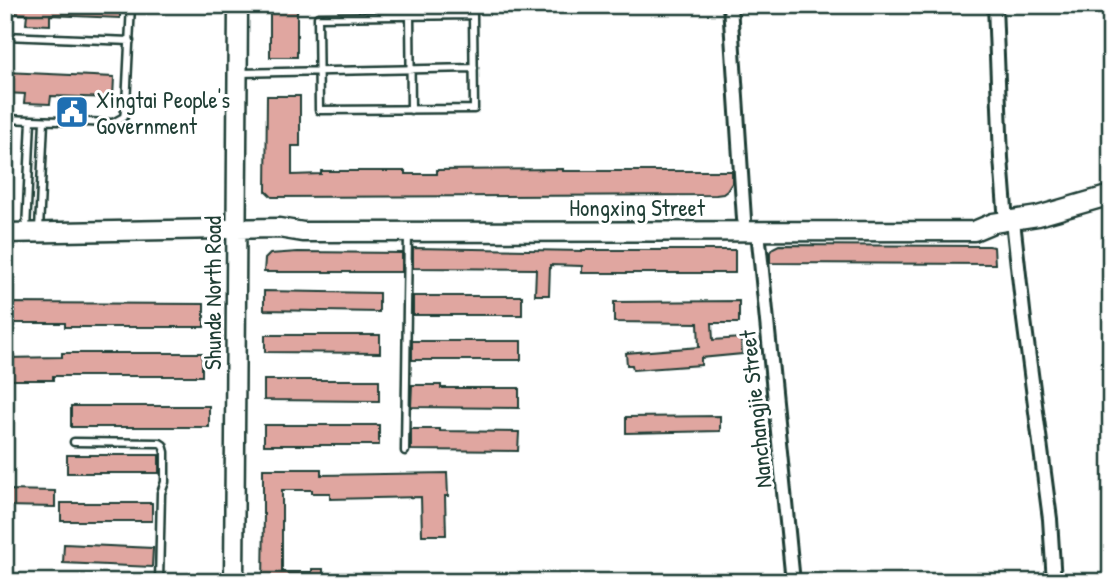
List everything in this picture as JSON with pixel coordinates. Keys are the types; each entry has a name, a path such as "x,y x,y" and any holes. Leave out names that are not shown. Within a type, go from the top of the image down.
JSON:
{"street":[{"name":"Shunde North Road","path":"234,582 238,5"},
{"path":"730,5 744,219"},
{"path":"995,5 1004,222 1024,320 1051,519 1054,582"},
{"name":"Hongxing Street","path":"5,233 279,228 303,232 974,231 1111,195"},
{"name":"Hongxing Street","path":"279,228 303,220 974,219 1004,222"},
{"name":"Nanchangjie Street","path":"758,231 793,582"}],"lane":[{"path":"5,119 113,123 124,117 127,105 131,5"},
{"path":"473,15 474,109 319,110 318,17 410,16 473,15"},
{"path":"410,16 411,110"},
{"path":"5,36 130,41"},
{"path":"238,73 474,68"},
{"path":"31,120 33,232"},
{"path":"33,232 44,121"},
{"path":"405,451 408,232"},
{"path":"74,442 163,445 165,482 161,493 159,582"}],"building":[{"path":"5,5 120,5 120,18 50,15 50,25 26,24 27,14 5,13"},
{"path":"270,5 297,5 297,57 270,57"},
{"path":"5,72 114,77 113,98 51,96 50,104 24,103 25,94 5,93"},
{"path":"267,96 300,96 300,146 292,146 292,175 321,174 321,171 405,171 405,174 437,174 437,170 732,171 732,183 723,194 716,195 272,197 266,191"},
{"path":"779,245 988,246 994,247 995,264 770,263 770,252"},
{"path":"413,248 735,250 735,273 582,273 582,266 550,265 549,295 535,295 536,269 413,268"},
{"path":"402,253 402,272 264,272 265,259 270,254"},
{"path":"264,291 379,293 379,312 264,310"},
{"path":"413,296 522,296 522,315 413,315"},
{"path":"739,301 739,323 712,323 713,340 741,338 742,354 701,358 701,365 633,370 632,365 627,365 626,353 699,347 698,323 614,322 614,302"},
{"path":"5,303 204,304 204,327 65,327 65,323 5,323"},
{"path":"265,335 380,335 380,353 265,352"},
{"path":"412,341 521,341 521,360 412,360"},
{"path":"62,353 202,353 202,376 53,376 53,380 5,380 5,358 62,357"},
{"path":"264,380 379,380 379,401 264,400"},
{"path":"412,385 441,385 441,388 519,388 519,408 411,407"},
{"path":"71,406 209,406 209,427 71,427"},
{"path":"720,416 720,431 626,433 626,417"},
{"path":"264,425 379,425 379,445 264,445"},
{"path":"411,429 519,432 518,451 411,450"},
{"path":"67,455 159,455 159,473 67,473"},
{"path":"263,469 321,469 321,475 447,473 446,535 422,535 421,497 330,499 330,493 282,490 282,572 312,572 312,569 323,569 323,582 263,582"},
{"path":"5,490 55,491 55,507 5,506"},
{"path":"61,503 152,503 152,521 61,521"},
{"path":"64,544 153,548 152,567 63,563"}],"place":[{"name":"Xingtai People's Government","path":"72,112"}]}
